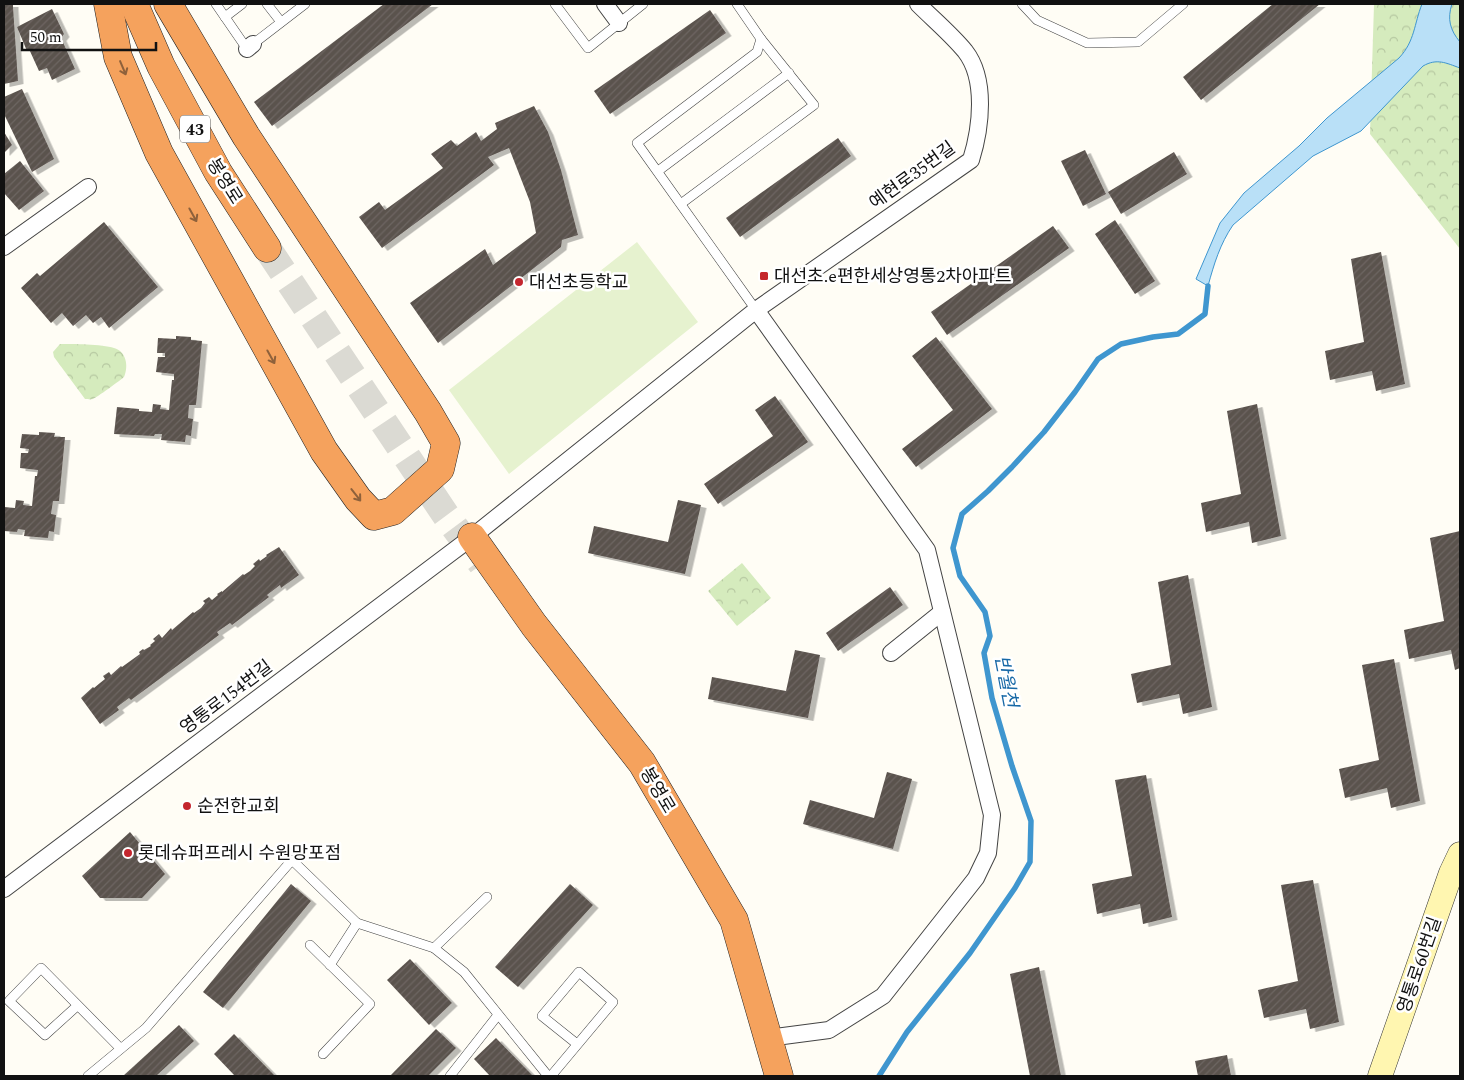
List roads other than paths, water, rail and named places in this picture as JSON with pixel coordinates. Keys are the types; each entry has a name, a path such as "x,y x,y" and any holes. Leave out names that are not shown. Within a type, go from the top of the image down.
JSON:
{"highway":[{"path":"108,4 118,56 159,153 260,338 324,451 358,499 374,516 393,511 440,469 446,443 428,412 246,136 168,4"},
{"name":"봉영로","path":"134,4 160,66 218,172 267,248"},
{"name":"봉영로","path":"472,537 534,625 647,771 734,920 779,1076"}],"street":[{"path":"605,4 619,23"},
{"name":"예현로35번길","path":"472,537 756,310 971,160 976,143 980,114 978,78 966,52 918,4"},
{"path":"4,247 88,187"},
{"path":"756,310 927,550 992,815 988,853 976,878 883,996 828,1030 768,1038"},
{"name":"영통로154번길","path":"4,889 472,537"},
{"path":"891,652 942,612"},
{"name":"영통로60번길","path":"1380,1076 1451,873 1460,854"}],"lane":[{"path":"216,4 250,46 305,4"},
{"path":"225,17 242,4"},
{"path":"268,4 281,22"},
{"path":"555,4 588,48 643,4"},
{"path":"682,203 814,105 761,39 738,4"},
{"path":"1022,4 1037,20 1087,43 1138,42 1183,4"},
{"path":"756,310 682,203 637,143 757,52 761,39"},
{"path":"658,172 789,73"},
{"path":"88,1076 146,1028 292,860 357,922 434,948 464,972 549,1076 578,1044 613,1002 580,972 542,1016 578,1044"},
{"path":"434,948 487,897"},
{"path":"330,965 357,922"},
{"path":"310,945 370,1004 323,1054"},
{"path":"77,1006 45,1035 9,1001 40,968 120,1048"},
{"path":"450,1076 498,1015"}],"water":[{"path":"1422,4 1452,4 1450,19 1452,29 1460,42 1460,68 1437,62 1423,66 1361,131 1313,156 1233,225 1221,247 1208,286 1196,279 1220,223 1244,193 1299,146 1327,118 1399,58 1411,39"}],"waterway":[{"name":"반월천","path":"879,1076 907,1032 970,953 1015,888 1030,862 1031,821 992,698 984,653 990,636 985,612 960,576 953,548 962,514 988,491 1044,432 1098,359 1121,344 1178,334 1205,314 1208,286"}],"tunnel":[{"path":"267,248 445,514 482,564"}],"place":[{"name":"대선초.e편한세상영통2차아파트","path":"764,276"},
{"name":"대선초등학교","path":"519,282"},
{"name":"순전한교회","path":"187,806"},
{"name":"롯데슈퍼프레시 수원망포점","path":"128,853"}]}
